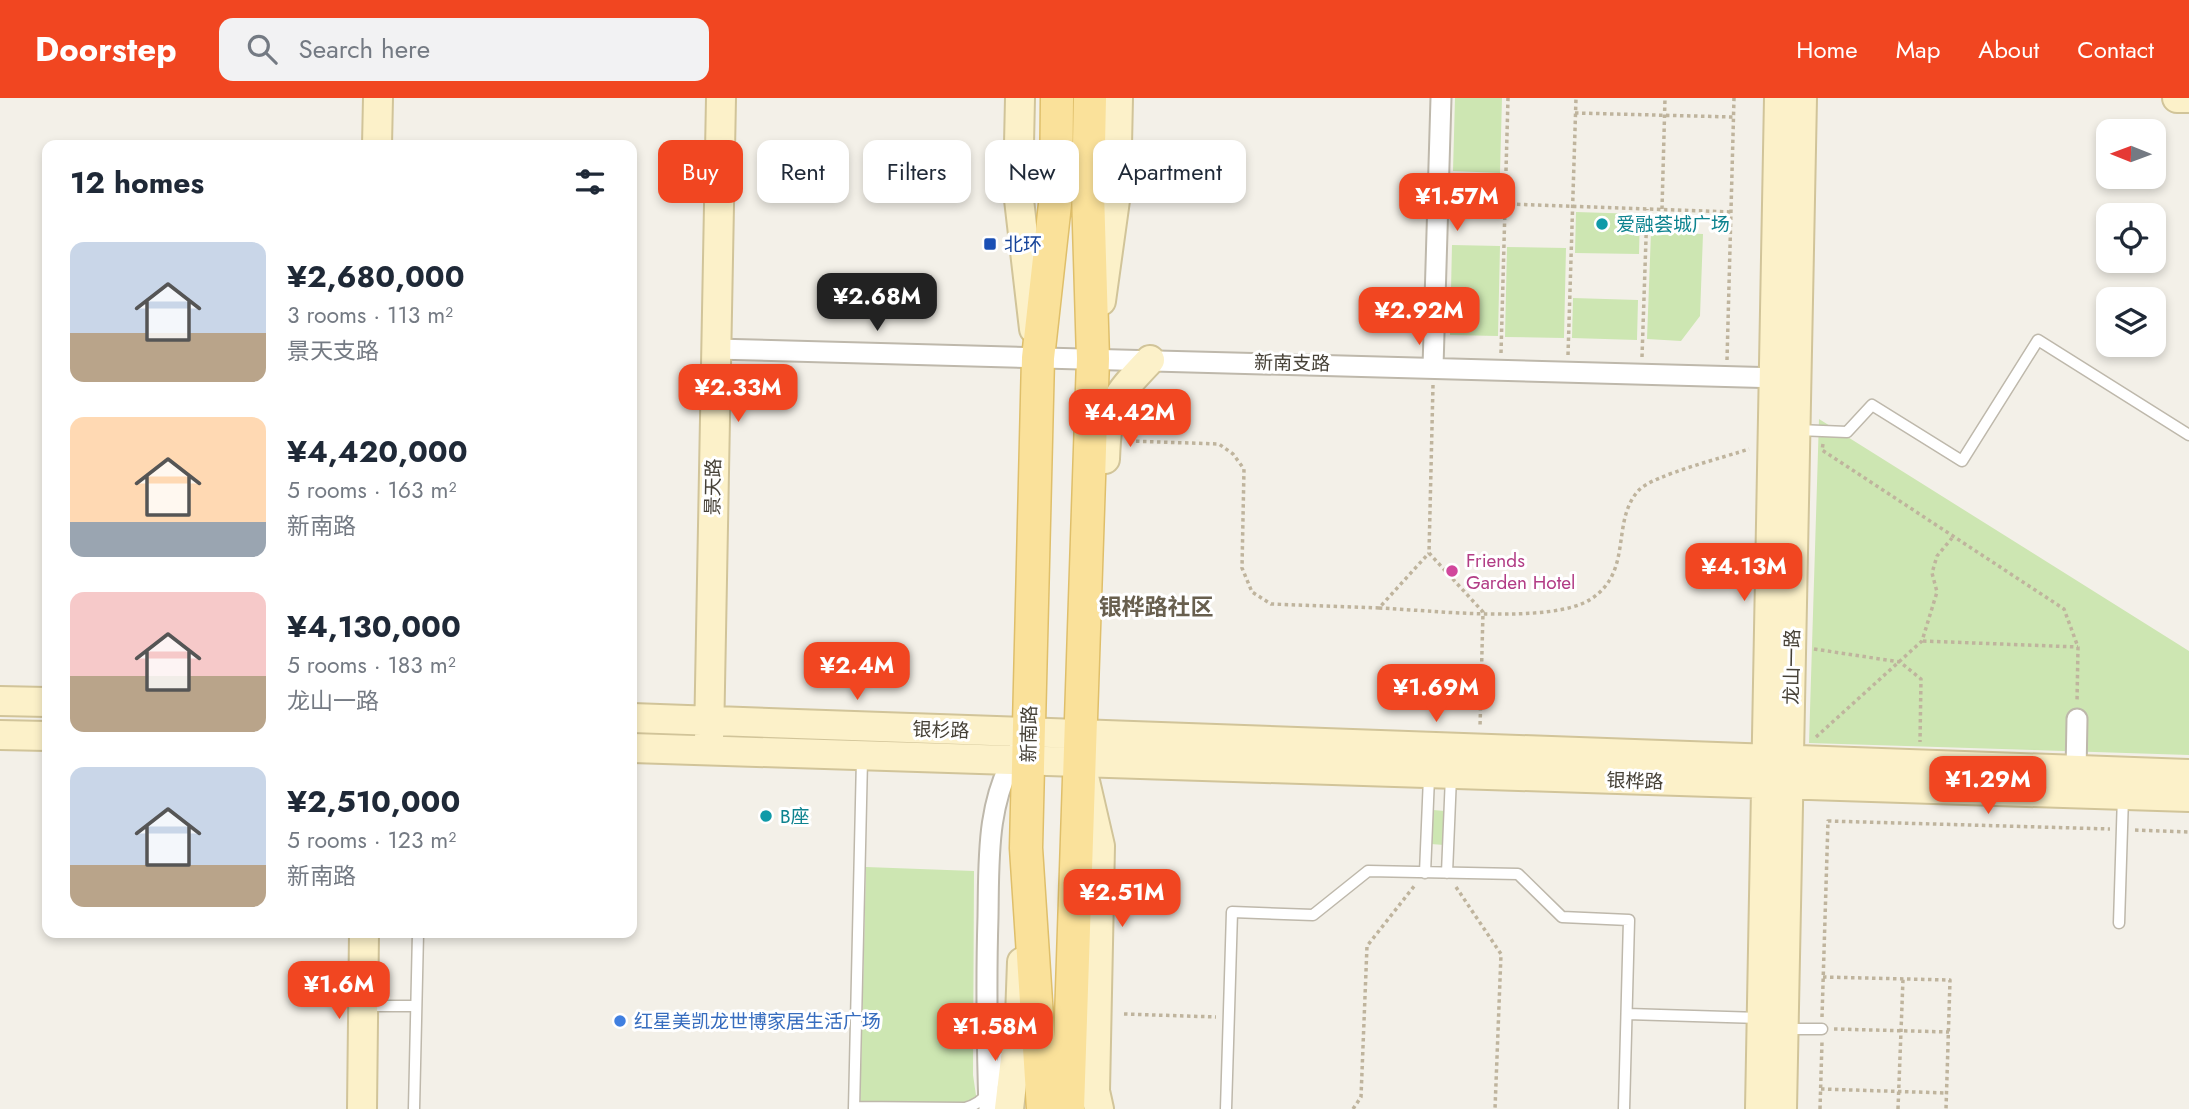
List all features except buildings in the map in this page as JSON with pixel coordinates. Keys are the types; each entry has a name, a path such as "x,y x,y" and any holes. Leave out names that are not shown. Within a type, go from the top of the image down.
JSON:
{"main road":[{"path":"377,140 378,98"},
{"name":"景天路","path":"709,750 721,98"},
{"name":"新南路","path":"1020,98 1018,191 1038,359"},
{"name":"新南路","path":"1043,1109 1026,848 1023,752 1038,359 1056,195 1057,98"},
{"path":"1068,1109 1093,359 1088,192 1090,98"},
{"path":"1093,359 1116,192 1118,98"},
{"name":"龙山一路","path":"1760,1109 1773,1023 1798,434 1787,378 1779,98"},
{"name":"龙山一路","path":"1787,378 1802,98"},
{"path":"2178,98 2189,98"},
{"path":"1088,517 1104,491 1107,420 1118,395 1150,360"},
{"path":"0,701 42,702"},
{"name":"银杉路","path":"637,718 708,720 1023,752"},
{"path":"0,735 42,736"},
{"name":"银杉路","path":"637,748 862,755 1023,752 1081,748"},
{"path":"1081,748 1100,846 1096,1103"},
{"name":"银桦路","path":"1081,748 1440,761 2189,774"},
{"name":"银桦路","path":"1440,761 1479,750 1783,767 2123,795 2189,797"},
{"path":"1020,1109 1020,1017 1026,848"},
{"path":"362,1109 364,938"},
{"path":"996,1104 1020,1017"},
{"name":"龙山一路","path":"1773,1023 1782,1109"}],"street":[{"path":"1433,367 1441,98"},
{"name":"新南支路","path":"715,349 1787,378"},
{"path":"2076,772 2077,719"},
{"path":"996,1104 985,1007 990,829 998,794 1023,752"}],"lane":[{"path":"1798,434 1847,432 1872,405 1962,461 2038,340 2189,435"},
{"path":"862,755 854,1108 965,1108 996,1104"},
{"path":"1425,873 1440,761"},
{"path":"1440,761 1447,873"},
{"path":"2119,923 2123,795"},
{"path":"1226,1109 1232,912 1313,915 1368,871 1518,874 1562,916 1629,920 1624,1109"},
{"path":"414,1109 418,938"},
{"path":"363,1006 416,1006"},
{"path":"1627,1014 1773,1023 1822,1029"}],"path":[{"path":"1500,369 1508,98"},
{"path":"1567,371 1576,98"},
{"path":"1662,209 1665,98"},
{"path":"1727,376 1734,98"},
{"path":"1575,113 1733,117"},
{"path":"1438,201 1731,212"},
{"path":"1641,373 1647,209"},
{"path":"1379,608 1429,553 1433,367"},
{"path":"1106,441 1219,444 1233,454 1244,469 1242,568 1252,592 1271,604 1555,613 1591,599 1612,578 1622,549 1626,508 1640,489 1664,477 1798,434 1952,538 2064,608 2078,647 2077,719"},
{"path":"1783,767 1922,641 1937,592 1932,573 1937,556 1952,538"},
{"path":"1429,553 1483,612 1479,750"},
{"path":"1922,641 2078,647"},
{"path":"1812,649 1900,662 1921,679 1920,746"},
{"path":"1820,1109 1828,821 2189,832"},
{"path":"1353,1109 1361,1097 1367,946 1425,873"},
{"path":"1447,873 1501,954 1495,1109"},
{"path":"1823,977 1951,980 1947,1109"},
{"path":"1898,1109 1903,979"},
{"path":"1125,1014 1228,1017"},
{"path":"1822,1029 1949,1032"},
{"path":"1821,1089 1947,1093"}],"green space":[{"path":"1455,98 1502,98 1500,173 1453,171"},
{"path":"1576,212 1640,214 1639,254 1575,253"},
{"path":"1651,232 1703,234 1700,316 1681,341 1647,339"},
{"path":"1452,245 1500,246 1498,336 1450,335"},
{"path":"1507,247 1566,248 1564,338 1505,337"},
{"path":"1573,298 1638,300 1637,340 1572,338"},
{"path":"1819,419 2189,651 2189,755 1809,743"},
{"path":"1433,810 1445,811 1444,845 1431,844"},
{"path":"866,867 974,871 973,1075 978,1109 860,1109"}],"place":[{"name":"爱融荟城广场","path":"1602,224"},
{"name":"北环","path":"990,244"},
{"name":"Friends Garden Hotel","path":"1452,571"},
{"name":"B座","path":"766,816"},
{"name":"红星美凯龙世博家居生活广场","path":"620,1021"}],"district":[{"name":"银桦路社区","path":"1156,607"}]}
